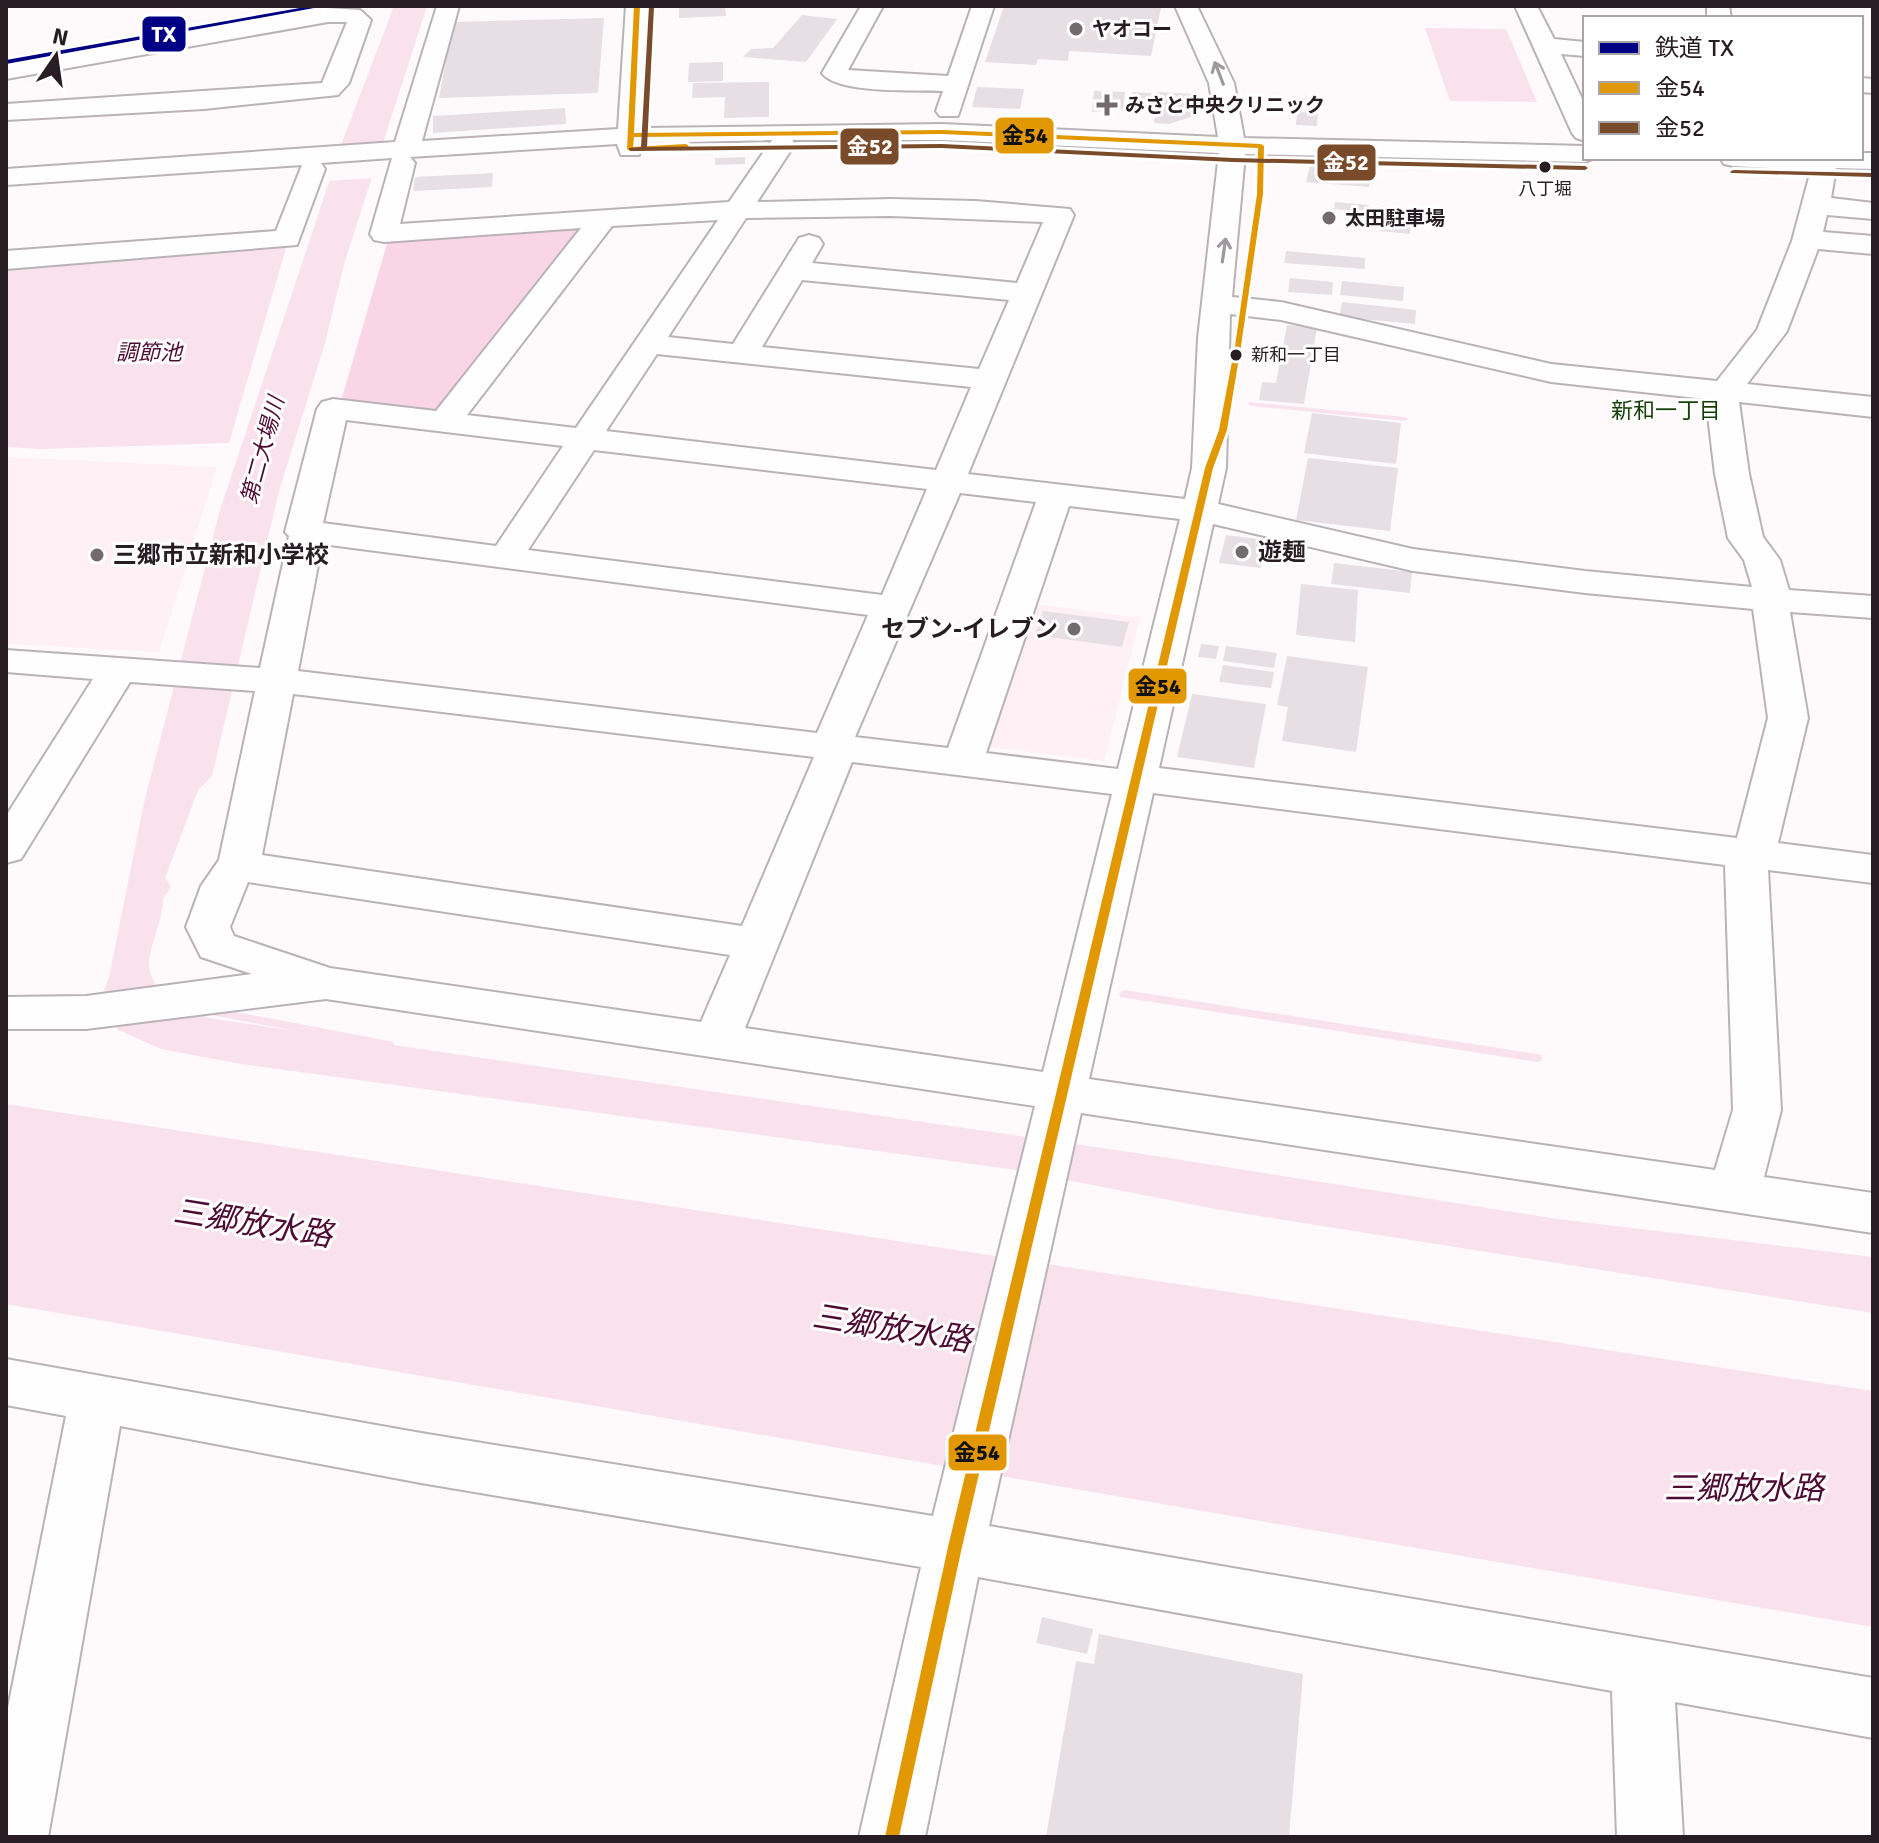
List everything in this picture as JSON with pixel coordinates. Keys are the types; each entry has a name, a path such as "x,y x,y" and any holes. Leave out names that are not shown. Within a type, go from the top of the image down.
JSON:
{"street":[{"path":"448,6 399,157 384,234 738,210 831,208 1060,215 949,481 895,607 303,532 333,409 949,481 1199,511 1242,518 1410,560 1772,600 1873,607"},
{"path":"630,142 637,6"},
{"path":"872,6 834,73 848,79 958,84"},
{"path":"942,132 983,6"},
{"path":"892,1837 961,1520 1209,468 1223,430 1230,306 1260,194 1251,138 1232,117 1220,75 1186,6"},
{"path":"1211,6 1236,54"},
{"path":"1526,6 1583,129"},
{"path":"6,112 204,101 329,90 337,83 359,20 352,15 328,15 8,76"},
{"path":"1545,45 1583,49"},
{"path":"194,144 204,101"},
{"path":"6,191 399,157 630,142 942,132 1251,138 1583,154"},
{"path":"630,142 1096,152 1199,150 1251,138"},
{"path":"6,177 194,144 321,165"},
{"path":"505,558 782,144"},
{"path":"1764,160 1821,165 1873,175"},
{"path":"1821,165 1873,161"},
{"path":"6,260 287,239 321,165"},
{"path":"1738,1194 1739,1174 1757,1110 1750,854 1788,718 1772,600 1762,560 1746,538 1732,474 1723,391 1772,331 1805,239 1815,205 1821,165"},
{"path":"1815,205 1873,211"},
{"path":"742,354 831,208"},
{"path":"445,422 604,217"},
{"path":"1805,239 1873,245"},
{"path":"794,270 1027,293"},
{"path":"1230,306 1281,311 1551,373 1873,407"},
{"path":"649,344 990,380"},
{"path":"963,762 1056,494"},
{"path":"239,866 268,680 307,532"},
{"path":"717,1040 759,944 890,607"},
{"path":"6,661 268,680 963,762 1165,782 1873,869"},
{"path":"9,840 118,670"},
{"path":"759,944 239,866 229,873 218,894 208,927 217,946 326,983 717,1040 1062,1099 1873,1213"},
{"path":"14,998 40,1016 272,986 326,983"},
{"path":"6,1382 421,1458 961,1520 1642,1666 1873,1708"},
{"path":"15,1837 97,1398"},
{"path":"1642,1666 1650,1837"}],"shaded area":[{"path":"586,227 437,413 341,401 389,237"},
{"name":"三郷市立新和小学校","path":"6,457 217,467 159,652 6,644"},
{"path":"1030,603 1140,618 1104,761 980,746"}],"water":[{"name":"第二大場川","path":"394,6 427,6 345,261 325,343 279,491 212,776 198,790 165,878 171,887 163,898 149,963 164,1001 188,1014 221,1020 1143,1154 1558,1219 1873,1257 1873,1313 1215,1209 1016,1170 241,1064 161,1049 118,1030 100,1003 109,977 145,798 220,510 344,137"},
{"path":"1425,28 1506,29 1537,102 1450,101"},
{"name":"調節池","path":"286,248 229,443 41,449 6,447 6,269"},
{"name":"三郷放水路","path":"6,1104 1873,1391 1873,1627 6,1304"}],"pier":[{"path":"389,141 376,178 326,181 337,144"}],"building":[{"path":"725,6 726,16 679,18 679,8"},
{"name":"ヤオコー","path":"1004,6 1161,8 1151,56 1069,51 1068,61 1038,59 1036,65 985,62"},
{"path":"802,15 837,19 806,62 743,57 751,49 773,48"},
{"path":"604,18 598,93 439,98 453,22"},
{"path":"723,62 723,81 688,82 689,63"},
{"path":"769,82 769,117 724,118 725,97 692,98 693,83"},
{"path":"977,87 1024,89 1020,109 972,107"},
{"path":"1094,91 1125,92 1123,109 1092,112"},
{"path":"1132,92 1151,93 1148,108 1130,107"},
{"path":"1157,92 1195,94 1194,116 1169,124 1154,123"},
{"path":"565,108 566,124 433,133 433,116"},
{"path":"1297,112 1318,113 1317,126 1296,125"},
{"path":"1295,154 1332,158 1329,168 1372,172 1369,187 1306,182 1310,165 1292,164"},
{"path":"745,157 745,164 715,165 715,158"},
{"path":"493,173 492,187 413,191 415,177"},
{"path":"1335,202 1369,205 1369,212 1334,209"},
{"path":"1381,206 1411,208 1410,234 1380,231"},
{"path":"1286,251 1365,258 1365,269 1284,263"},
{"path":"1290,278 1333,282 1332,295 1288,292"},
{"path":"1342,281 1404,287 1403,301 1340,295"},
{"path":"1342,302 1416,310 1415,324 1339,317"},
{"path":"1287,325 1317,328 1304,404 1259,400 1262,382 1276,383"},
{"path":"1312,413 1401,423 1396,464 1304,453"},
{"path":"1308,458 1398,468 1390,531 1296,520"},
{"path":"1226,535 1267,540 1261,568 1219,563"},
{"path":"1334,563 1412,572 1410,593 1331,584"},
{"path":"1301,584 1358,590 1355,642 1296,635"},
{"path":"1043,611 1129,622 1122,647 1035,635"},
{"path":"1201,644 1219,646 1216,659 1198,657"},
{"path":"1226,646 1277,653 1274,668 1223,661"},
{"path":"1287,656 1368,667 1356,752 1282,741 1288,707 1277,705"},
{"path":"1223,665 1274,672 1271,688 1219,682"},
{"path":"1192,694 1266,704 1254,768 1177,757"},
{"path":"1042,1617 1093,1629 1087,1654 1036,1643"},
{"path":"1099,1634 1303,1674 1289,1837 1046,1837 1076,1661 1094,1664"}],"waterway":[{"path":"1252,404 1405,419"},
{"path":"1124,994 1537,1058"},
{"path":"200,1009 389,1045"}],"rail line":[{"name":"TX","path":"6,62 322,6"}],"transit line":[{"name":"金54","path":"637,6 630,149 686,146"},
{"name":"金52","path":"644,150 651,7"},
{"name":"金54","path":"631,135 942,132 1261,146 1260,194 1223,430 1209,468 955,1547 892,1837"},
{"name":"金52","path":"631,149 942,146 1233,160 1585,168"},
{"name":"金52","path":"1733,172 1873,175"}],"place":[{"name":"ヤオコー","path":"1076,29"},
{"name":"みさと中央クリニック","path":"1107,105"},
{"name":"八丁堀","path":"1545,167"},
{"name":"太田駐車場","path":"1329,218"},
{"name":"新和一丁目","path":"1236,355"},
{"name":"遊麺","path":"1242,552"},
{"name":"三郷市立新和小学校","path":"97,555"},
{"name":"セブン-イレブン","path":"1074,629"}],"district":[{"name":"新和一丁目","path":"1666,410"}]}
